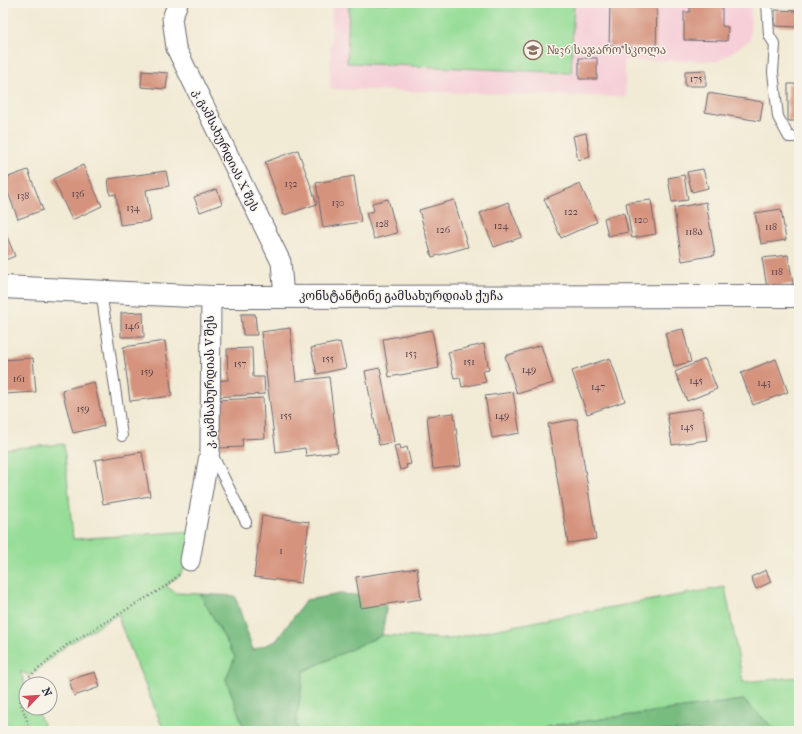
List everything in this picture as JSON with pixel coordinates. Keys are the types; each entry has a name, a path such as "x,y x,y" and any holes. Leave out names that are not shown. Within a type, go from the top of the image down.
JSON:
{"street":[{"name":"კ. გამსახურდიას X შეს","path":"178,3 172,18 176,48 281,262 284,296"},
{"name":"კონსტანტინე გამსახურდიას ქუჩა","path":"3,287 210,297 799,296"},
{"name":"კ. გამსახურდიას V შეს","path":"190,561 210,450 210,297"}],"lane":[{"path":"767,3 769,35 775,45 773,72 778,117 789,137 799,137"},
{"path":"101,292 122,436"},
{"path":"210,450 246,522"}],"path":[{"path":"30,676 67,645 166,586 180,575 190,561"},
{"path":"25,716 31,731"}],"shaded area":[{"name":"№36 საჯარო სკოლა","path":"332,3 751,3 750,40 718,61 624,60 626,97 330,89"}],"green space":[{"path":"349,3 574,3 571,73 347,63"},
{"path":"64,444 73,539 195,531 190,561 180,575 166,586 176,593 200,594 235,657 226,679 245,731 164,731 120,623 119,614 67,645 30,676 20,671 22,676 18,676 18,716 39,716 46,731 3,731 3,449"},
{"path":"725,587 743,682 799,677 799,731 777,731 743,700 549,726 539,731 300,731 295,723 304,671 382,635 449,639 573,614"},
{"path":"200,594 235,596 253,650 276,641 306,600 340,594 388,597 382,635 304,671 296,723 300,731 245,731 226,679 235,657"},
{"path":"743,700 777,731 539,731 549,726"}],"building":[{"path":"610,3 657,3 656,48 609,46"},
{"path":"690,3 722,3 722,26 728,27 727,41 684,40 684,12 690,12"},
{"path":"775,10 799,11 799,27 775,26"},
{"path":"579,58 597,58 597,79 579,79"},
{"path":"706,70 706,86 685,86 685,71"},
{"path":"142,71 168,73 166,89 141,87"},
{"path":"788,84 799,84 799,121 788,121"},
{"path":"708,93 763,102 760,121 705,112"},
{"path":"586,133 590,157 578,160 573,136"},
{"path":"298,150 317,204 284,215 265,162"},
{"path":"83,165 102,206 72,220 53,179"},
{"path":"703,169 708,188 692,192 687,172"},
{"path":"28,170 43,210 18,219 3,179"},
{"path":"166,171 169,186 146,190 151,221 120,225 116,194 110,195 108,179"},
{"path":"684,175 688,200 672,202 668,178"},
{"path":"354,176 361,222 323,228 316,183"},
{"path":"580,184 597,222 561,238 544,199"},
{"path":"217,189 222,204 200,212 194,197"},
{"path":"388,199 397,233 374,239 366,213 374,211 372,203"},
{"path":"454,200 468,247 432,257 419,210"},
{"path":"651,200 656,234 632,238 626,203"},
{"path":"508,202 522,237 494,247 480,213"},
{"path":"706,202 715,255 682,261 674,208"},
{"path":"781,209 786,240 761,244 755,213"},
{"path":"624,213 628,232 608,236 604,218"},
{"path":"3,227 15,256 3,261"},
{"path":"788,255 793,284 767,288 762,258"},
{"path":"143,312 144,337 121,337 121,313"},
{"path":"241,314 255,314 257,335 243,335"},
{"path":"290,328 296,381 329,377 338,452 306,456 305,448 276,452 261,332"},
{"path":"683,329 691,362 674,366 665,333"},
{"path":"432,330 439,368 389,377 383,339"},
{"path":"165,341 172,396 130,401 123,347"},
{"path":"340,342 346,368 317,374 311,348"},
{"path":"484,344 489,370 483,371 486,382 462,387 460,377 454,378 448,352"},
{"path":"541,345 553,383 517,394 505,356"},
{"path":"252,348 253,377 264,377 265,394 213,397 212,381 228,380 227,349"},
{"path":"33,358 36,392 5,394 3,360"},
{"path":"610,358 625,401 587,414 572,371"},
{"path":"705,359 717,389 687,401 675,372"},
{"path":"776,359 788,392 753,405 741,373"},
{"path":"380,368 394,442 379,445 365,371"},
{"path":"94,382 104,426 73,433 62,390"},
{"path":"513,392 520,433 492,438 485,396"},
{"path":"263,398 265,438 242,439 243,447 219,448 216,400"},
{"path":"702,408 707,440 672,445 667,413"},
{"path":"454,413 461,466 433,469 427,416"},
{"path":"577,419 596,539 568,543 548,424"},
{"path":"400,445 401,449 407,447 411,464 406,465 407,468 400,470 394,446"},
{"path":"142,452 150,496 103,504 95,460"},
{"path":"262,516 309,522 301,583 254,577"},
{"path":"417,568 421,599 361,608 356,577"},
{"path":"766,570 771,582 756,589 751,577"},
{"path":"95,672 100,687 74,696 69,680"}],"place":[{"name":"№36 საჯარო სკოლა","path":"533,50"}]}
